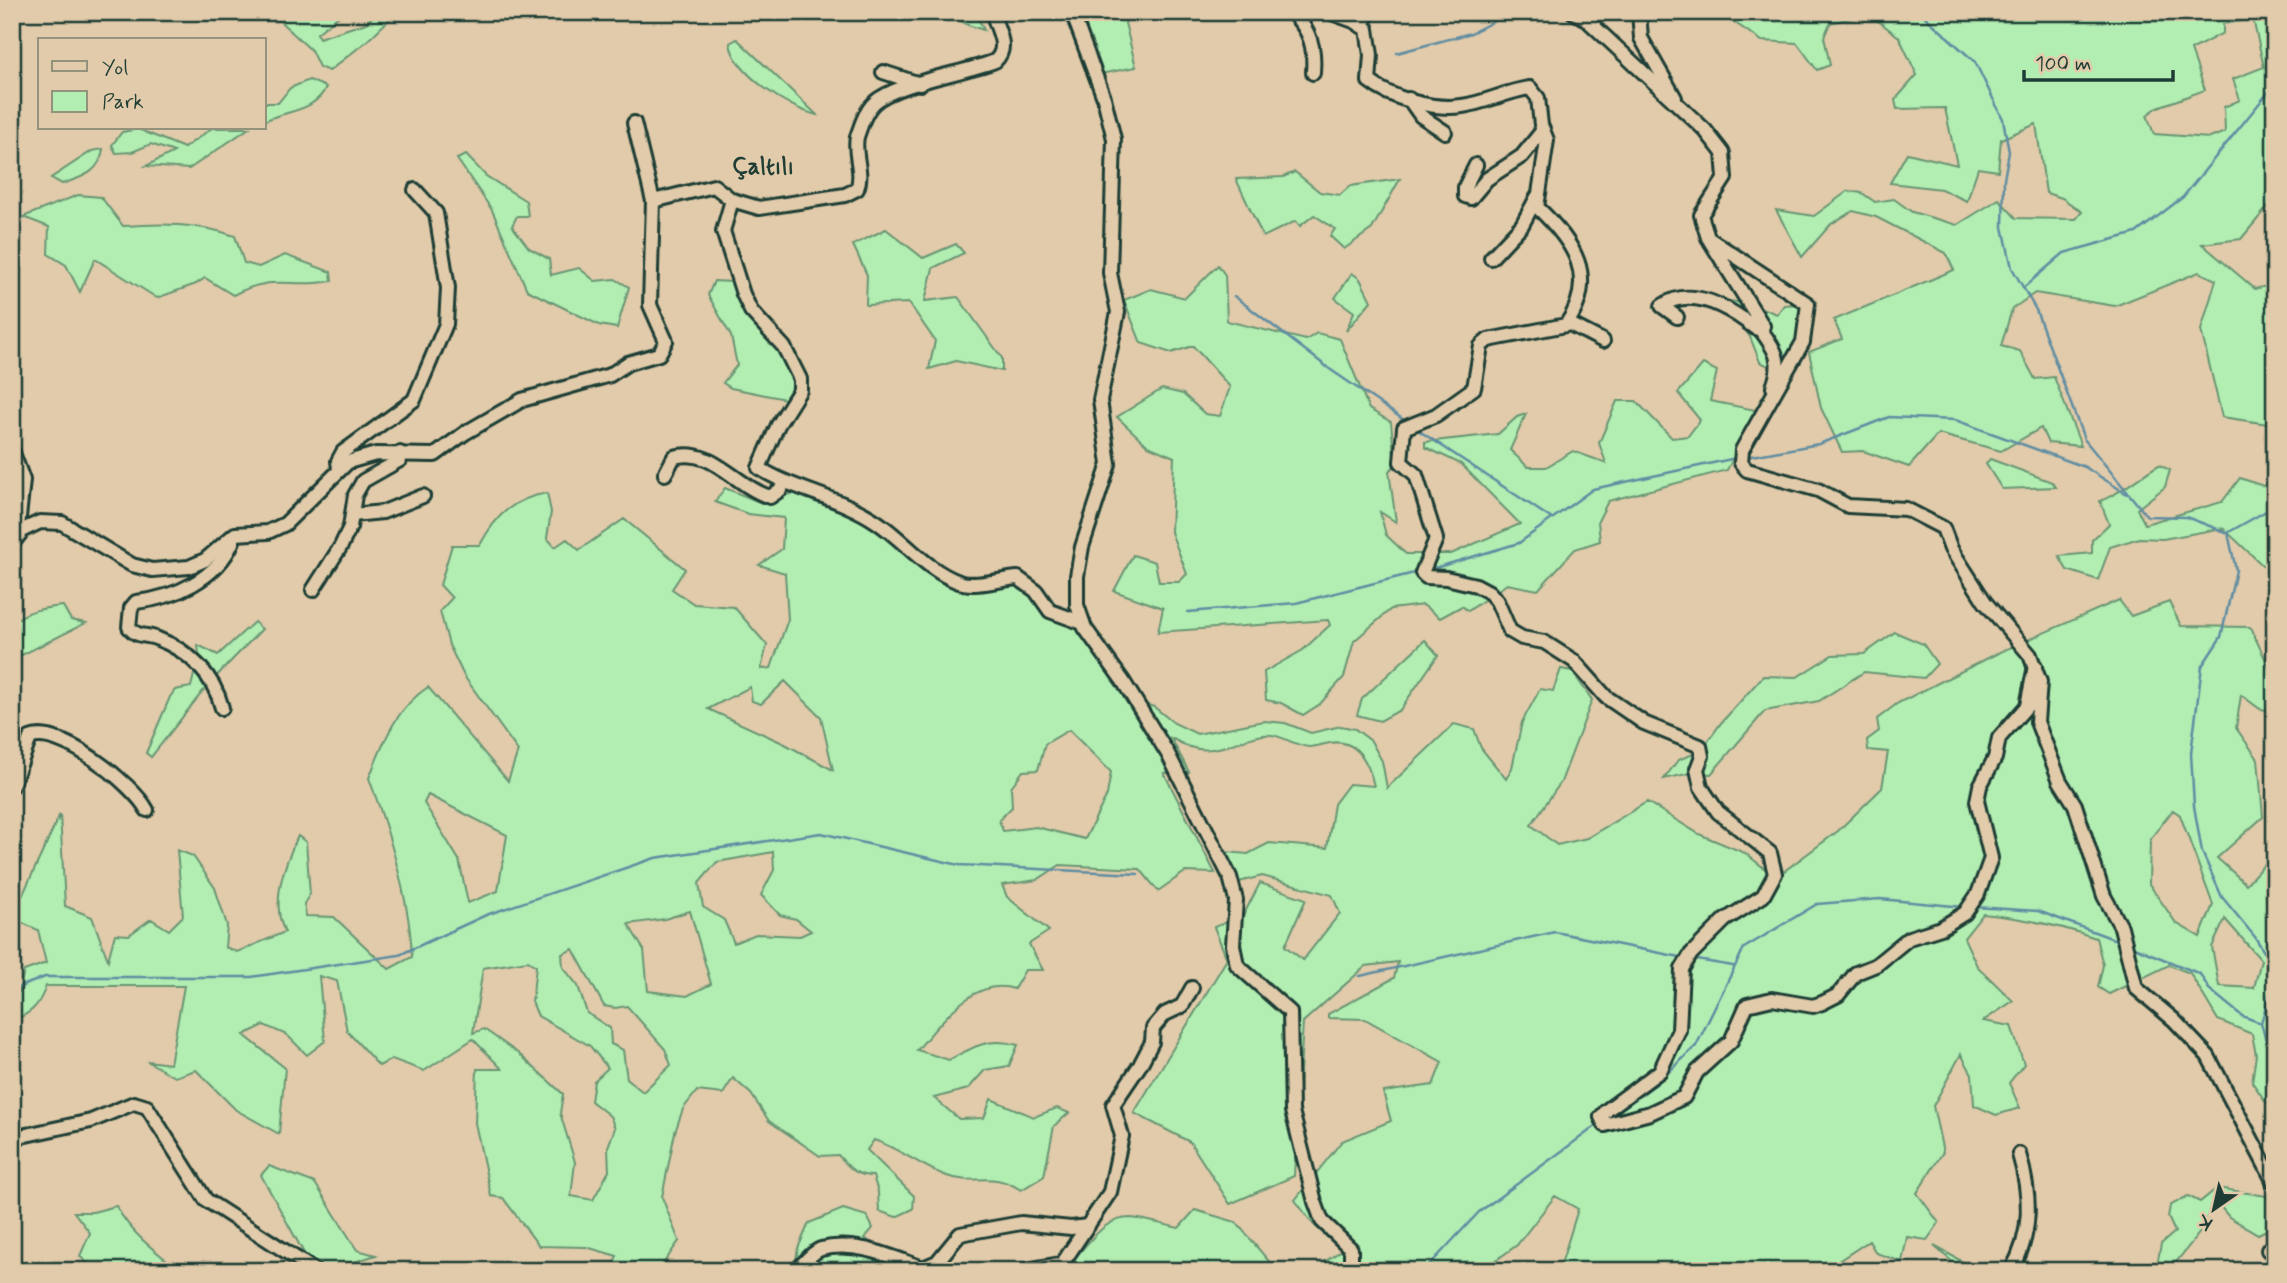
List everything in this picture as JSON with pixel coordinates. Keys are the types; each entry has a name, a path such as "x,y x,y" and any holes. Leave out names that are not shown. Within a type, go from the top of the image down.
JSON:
{"street":[{"path":"653,201 713,186 733,200 759,208 845,195 857,189 862,179 856,140 863,118 874,103 893,92 975,69 1000,57 1003,41 993,12"},
{"path":"1072,12 1104,98 1114,139 1111,273 1118,312 1100,400 1109,464 1082,547 1077,576 1077,605 1083,623 1168,754 1230,877 1236,900 1233,945 1237,965 1290,1012 1292,1111 1322,1221 1351,1249 1351,1271"},
{"path":"1291,12 1302,22 1310,36 1315,52 1313,74"},
{"path":"1329,12 1367,30 1370,39 1369,81 1377,88 1434,105 1462,106 1530,88 1538,98 1547,140 1546,165 1537,196 1522,225 1491,258"},
{"path":"1361,26 1369,12"},
{"path":"1573,12 1585,18 1681,108 1723,153 1725,178 1701,215 1708,238 1759,317 1763,326 1760,329"},
{"path":"1639,12 1641,37 1681,108"},
{"path":"883,72 920,85"},
{"path":"1409,99 1421,116 1445,132"},
{"path":"15,540 40,522 62,523 132,565 152,570 189,567 205,560 235,534 268,531 285,524 300,512 339,469 361,457 400,453 435,455 465,433 522,400 610,375 628,363 651,357 663,349 666,341 650,305 653,201 635,123"},
{"path":"1476,165 1465,187 1465,196 1471,198 1487,179 1522,156 1544,130"},
{"path":"339,469 338,461 342,452 414,400 446,324 448,288 436,213 415,190"},
{"path":"1537,196 1537,207 1571,242 1580,261 1578,297 1567,323 1553,329 1488,340 1482,346 1474,388 1436,415 1404,428 1401,439 1402,462 1416,475 1436,540 1422,573 1426,577 1446,578 1476,585 1489,592 1497,601 1510,631 1522,638 1544,642 1574,661 1606,697 1644,723 1700,746 1702,756 1697,769 1701,787 1718,812 1770,853 1775,874 1763,896 1725,920 1691,954 1682,969 1679,1030 1660,1071 1607,1110 1601,1117 1605,1125 1650,1113 1684,1097 1697,1072 1731,1041 1747,1004 1772,999 1813,1006 1822,1003 1838,995 1856,973 1876,965 1909,938 1941,928 1965,913 1978,894 1991,858 1977,802 1980,786 1995,758 1999,738 2027,706 2035,666"},
{"path":"733,200 723,231 743,294 751,311 784,347 800,379 800,390 778,425 759,468 785,482 829,497 876,521 927,565 962,584 1018,578 1036,591 1050,611 1083,623"},
{"path":"1708,238 1808,304 1803,342 1742,450 1741,463 1747,470 1818,490 1848,506 1906,509 1943,528 1951,549 1985,602 2030,655 2035,666 2040,682 2037,722 2060,781 2075,805 2104,896 2121,927 2136,988 2174,1020 2208,1056 2275,1184"},
{"path":"1677,317 1662,306 1671,300 1703,300 1716,304 1760,329 1777,351 1780,367 1772,389 1774,397"},
{"path":"1567,323 1603,341"},
{"path":"522,400 533,386"},
{"path":"12,450 23,480 15,540"},
{"path":"313,590 341,546 352,515 355,495 363,481 400,460 400,453"},
{"path":"666,474 674,457 685,454 713,462 757,493 770,497 780,490 785,482"},
{"path":"12,489 22,503"},
{"path":"352,515 383,512 423,496"},
{"path":"222,708 217,688 204,670 181,650 156,638 141,636 129,627 131,608 136,602 158,600 192,585 219,565 235,534"},
{"path":"12,786 30,738 37,735 52,737 99,761 116,774 139,797 147,810"},
{"path":"1020,1271 1062,1264 1110,1192 1122,1136 1113,1105 1152,1042 1153,1028 1165,1014 1182,1006 1192,988"},
{"path":"12,1138 91,1121 134,1103 147,1107 206,1200 316,1271"},
{"path":"2011,1271 2020,1255 2030,1212 2028,1184 2019,1154"},
{"path":"796,1271 819,1249 850,1247 879,1252 923,1268 937,1262 960,1234 1021,1223 1071,1228 1088,1226"}],"green space":[{"path":"270,12 344,12 317,33 319,38 366,23 377,12 397,12 367,41 329,71 319,67 311,50"},
{"path":"946,12 975,12 984,30 968,25"},
{"path":"1078,12 1131,12 1125,23 1136,67 1100,74"},
{"path":"1719,12 2275,12 2275,123 2269,126 2275,137 2275,204 2270,204 2241,239 2202,244 2255,289 2275,284 2275,425 2222,417 2201,330 2216,280 2199,272 2115,306 2035,293 2012,309 2001,346 2020,351 2035,379 2054,377 2081,446 2048,443 2041,428 2001,451 1938,434 1909,467 1863,451 1842,452 1821,408 1809,352 1842,339 1834,320 1954,270 1946,253 1876,217 1853,211 1831,224 1802,257 1776,210 1814,216 1848,191 1862,193 1875,202 1894,199 1912,212 1957,225 1999,199 2016,218 2076,219 2082,212 2062,198 2046,193 2036,124 2001,139 1998,171 1978,168 1967,201 1941,189 1890,183 1907,153 1957,165 1945,108 1897,109 1895,100 1917,75 1899,37 1869,14 1830,23 1824,37 1830,65 1817,70 1797,43 1762,41","holes":["2253,19 2264,67 2233,79 2240,100 2224,107 2225,132 2210,138 2154,134 2147,115 2158,107 2205,90 2191,50 2223,33 2223,24"]},
{"path":"737,39 817,115 778,97 752,77 734,54 730,43"},
{"path":"309,80 326,87 308,106 266,120 266,103 278,103 290,88"},
{"path":"140,130 184,148 209,130 246,130 189,169 146,166 174,152 151,144 132,152 116,153 112,145 122,132"},
{"path":"103,149 98,164 89,173 62,184 51,178 92,151"},
{"path":"466,155 486,176 526,201 528,216 517,216 512,226 529,248 549,259 551,275 579,268 595,281 615,279 629,287 617,328 599,325 527,290 492,210 457,159"},
{"path":"1295,172 1320,192 1340,195 1350,186 1400,179 1372,229 1344,249 1330,236 1335,229 1314,215 1300,226 1296,221 1263,237 1236,179 1283,177"},
{"path":"78,195 101,197 123,226 179,225 221,232 235,236 244,263 259,267 285,255 331,272 332,281 272,283 247,288 233,295 205,278 157,298 95,259 80,292 66,265 48,254 49,227 23,217"},
{"path":"886,229 923,258 956,244 964,253 933,268 925,301 958,297 1002,358 1002,371 956,361 929,369 935,341 909,303 866,305 867,275 853,245"},
{"path":"1732,261 1759,307 1777,314 1784,305 1798,304 1803,308 1803,332 1784,373 1760,362 1750,337 1724,300 1742,303"},
{"path":"1218,265 1225,275 1227,321 1306,340 1317,333 1340,339 1369,409 1391,422 1395,466 1389,471 1396,522 1380,512 1386,535 1406,554 1451,554 1520,524 1461,464 1425,447 1425,442 1498,434 1517,417 1526,414 1510,450 1528,467 1546,467 1573,451 1606,463 1599,443 1617,401 1636,401 1672,438 1688,436 1700,420 1678,393 1703,364 1717,371 1710,401 1755,410 1763,402 1727,470 1608,501 1598,521 1600,541 1575,549 1538,590 1507,584 1468,611 1462,606 1440,618 1423,605 1391,609 1354,641 1344,677 1320,704 1303,715 1281,703 1266,700 1264,672 1303,650 1330,625 1328,620 1158,632 1163,608 1114,591 1133,555 1155,562 1159,582 1179,582 1187,574 1171,532 1174,457 1148,446 1117,417 1162,389 1183,394 1205,414 1220,416 1230,387 1193,346 1171,353 1141,343 1124,300 1151,289 1185,298"},
{"path":"1352,273 1360,279 1371,301 1346,331 1354,312 1335,298"},
{"path":"714,281 731,282 745,312 786,358 796,380 785,399 731,388 723,383 737,365 731,336 708,295"},
{"path":"1990,459 2052,482 2056,487 2002,489 1986,464"},
{"path":"2159,465 2170,470 2165,487 2137,509 2145,524 2222,502 2240,478 2275,490 2275,577 2223,528 2163,539 2139,538 2110,547 2098,580 2067,570 2059,556 2092,553 2092,540 2109,524 2100,501 2116,494"},
{"path":"725,488 764,504 798,491 862,519 960,589 1019,586 1051,614 1078,630 1130,700 1154,707 1174,723 1197,734 1264,721 1285,723 1311,733 1341,726 1355,729 1371,741 1382,761 1387,788 1454,724 1474,729 1481,748 1506,779 1512,768 1522,722 1540,689 1553,691 1561,669 1572,671 1592,700 1561,782 1531,825 1557,845 1587,838 1647,802 1699,834 1745,853 1769,872 1765,897 1783,872 1838,831 1882,788 1888,752 1868,750 1867,740 1879,731 1877,719 1898,703 2000,652 2119,600 2131,616 2169,602 2181,626 2250,627 2275,679 2275,711 2260,709 2241,695 2236,728 2258,759 2263,817 2217,858 2246,884 2275,853 2275,1115 2252,1082 2256,1055 2252,1034 2218,1020 2190,973 2169,965 2109,994 2098,987 2103,965 2096,938 2040,923 1983,914 1964,938 1977,966 2013,1001 1983,1021 2011,1026 2024,1064 2009,1083 2020,1108 1996,1115 1974,1105 1972,1074 1961,1054 1933,1106 1943,1152 1917,1193 1939,1223 1927,1240 1907,1237 1902,1262 1876,1253 1869,1241 1834,1264 1831,1271 1559,1271 1578,1209 1555,1196 1517,1245 1481,1271 1311,1271 1342,1250 1313,1224 1295,1200 1342,1141 1391,1121 1383,1092 1433,1085 1442,1062 1365,1019 1328,1018 1328,1014 1394,978 1398,962 1366,966 1303,1022 1294,1176 1230,1204 1190,1142 1134,1113 1227,959 1214,927 1243,916 1260,883 1306,899 1285,946 1303,960 1340,913 1332,895 1262,876 1239,882 1229,862 1227,852 1248,854 1269,843 1327,848 1334,804 1349,784 1374,786 1361,754 1348,745 1330,743 1309,747 1269,735 1209,749 1190,747 1171,738 1189,772 1164,773 1215,873 1185,872 1158,891 1140,869 1060,865 1037,880 1002,885 1007,897 1049,931 1029,944 1043,970 1025,970 1014,989 985,989 971,996 947,1016 917,1050 949,1060 982,1044 999,1042 1018,1045 1009,1066 985,1070 968,1089 934,1098 959,1119 984,1118 991,1099 1034,1117 1057,1108 1069,1113 1054,1126 1044,1176 1021,1190 992,1179 967,1180 947,1176 874,1140 867,1150 914,1196 913,1209 896,1217 879,1211 878,1192 873,1176 857,1173 838,1155 820,1156 769,1121 751,1094 733,1078 723,1094 697,1091 683,1109 675,1132 662,1197 679,1241 658,1271 610,1271 617,1256 586,1247 539,1246 503,1198 491,1196 475,1123 477,1069 502,1069 473,1039 424,1071 392,1059 379,1066 347,1031 337,981 319,976 325,1041 307,1055 287,1035 264,1025 244,1035 285,1068 279,1134 236,1110 196,1070 175,1077 147,1061 170,1064 184,986 46,986 34,1008 12,1021 12,995 19,992 24,971 46,963 38,930 12,918 60,814 65,906 92,917 108,960 115,934 129,935 151,919 169,930 183,916 177,850 193,856 215,888 227,925 225,947 237,952 285,932 279,897 284,871 298,836 306,842 310,894 304,904 306,916 334,917 389,969 412,957 407,913 397,866 369,778 391,728 416,696 428,687 508,781 518,751 464,676 449,645 440,611 452,598 440,585 452,545 480,545 492,525 507,510 524,499 547,493 551,512 547,538 555,547 567,539 579,550 624,519 685,569 672,589 694,604 734,607 767,645 761,669 771,668 788,619 785,573 759,565 782,549 784,518 748,514 715,502","holes":["785,681 821,717 833,770 785,744 708,709 750,687 752,701 761,704","1069,730 1111,772 1107,795 1085,839 1036,827 1003,831 999,820 1012,807 1011,787 1023,771 1038,770 1045,744","428,795 507,835 498,891 468,903 459,860 424,803","2173,810 2180,815 2213,905 2200,937 2176,923 2149,884 2150,839","773,852 774,870 761,895 780,915 796,919 811,931 800,936 756,934 734,943 724,920 703,907 699,883 717,862","690,911 711,984 687,996 648,991 644,950 628,924 665,919","2225,919 2261,960 2254,988 2219,986 2212,947","573,949 604,1006 627,1006 665,1049 671,1065 643,1092 627,1079 623,1050 611,1044 610,1028 587,1013 578,986 563,967 562,954","528,961 536,966 532,1002 538,1016 590,1046 608,1068 594,1081 591,1101 610,1116 615,1128 608,1147 609,1171 593,1200 571,1196 575,1162 560,1113 563,1094 519,1054 484,1029 473,1033 483,968"]},
{"path":"63,606 71,620 86,623 12,660 12,623 36,610"},
{"path":"254,622 262,629 207,686 151,757 146,753 170,697 175,690 191,687 199,654 198,645 218,655"},
{"path":"1895,632 1923,644 1937,664 1924,678 1864,672 1819,701 1765,711 1711,774 1691,773 1664,779 1678,760 1701,751 1721,723 1763,676 1797,677 1832,655 1864,654"},
{"path":"1425,640 1438,655 1400,710 1380,721 1357,715 1362,699"},
{"path":"269,1166 315,1183 357,1250 376,1255 326,1271 305,1255 261,1175"},
{"path":"2217,1188 2266,1196 2275,1204 2275,1226 2258,1234 2229,1217 2219,1205 2210,1209 2204,1227 2169,1271 2152,1271 2157,1265 2161,1244 2175,1232 2168,1217 2170,1206 2188,1196 2200,1202"},
{"path":"116,1206 137,1234 181,1271 95,1271 80,1256 90,1233 74,1212 93,1212"},
{"path":"843,1209 867,1216 873,1228 865,1238 905,1270 794,1271 798,1248 809,1223"},
{"path":"1195,1210 1236,1222 1277,1271 1052,1271 1073,1259 1107,1225 1118,1220 1131,1218 1179,1228"},
{"path":"1934,1246 1976,1269 1980,1271 1963,1271"}],"waterway":[{"path":"1397,53 1471,33 1512,12"},
{"path":"1920,12 1975,62 2003,119 2009,152 2004,179 2003,227 2012,268 2036,310 2084,439 2147,516 2186,517 2228,533 2236,570 2221,637 2202,666 2191,753 2194,806 2202,852 2222,897 2255,937 2270,962 2271,989 2261,1023 2275,1071"},
{"path":"2023,288 2064,253 2136,233 2183,197 2275,84"},
{"path":"1234,296 1331,370 1407,422"},
{"path":"1746,457 1819,444 1889,417 1955,420 2085,467 2127,494"},
{"path":"1415,428 1552,519"},
{"path":"1428,570 1519,543 1593,489 1736,458"},
{"path":"2229,532 2275,506"},
{"path":"1188,612 1296,603 1418,572"},
{"path":"12,990 45,977 251,977 399,955 486,915 655,858 821,833 959,865 1138,874"},
{"path":"1606,1120 1656,1084 1696,1046 1744,948 1817,904 1880,899 1964,907"},
{"path":"1974,907 2038,911 2119,941"},
{"path":"1360,976 1555,932 1685,958"},
{"path":"2129,945 2200,974 2209,989 2242,1016 2261,1023"},
{"path":"1691,959 1733,966"},
{"path":"1424,1271 1479,1212 1600,1123"}],"district":[{"name":"Çaltılı","path":"763,167"}]}
